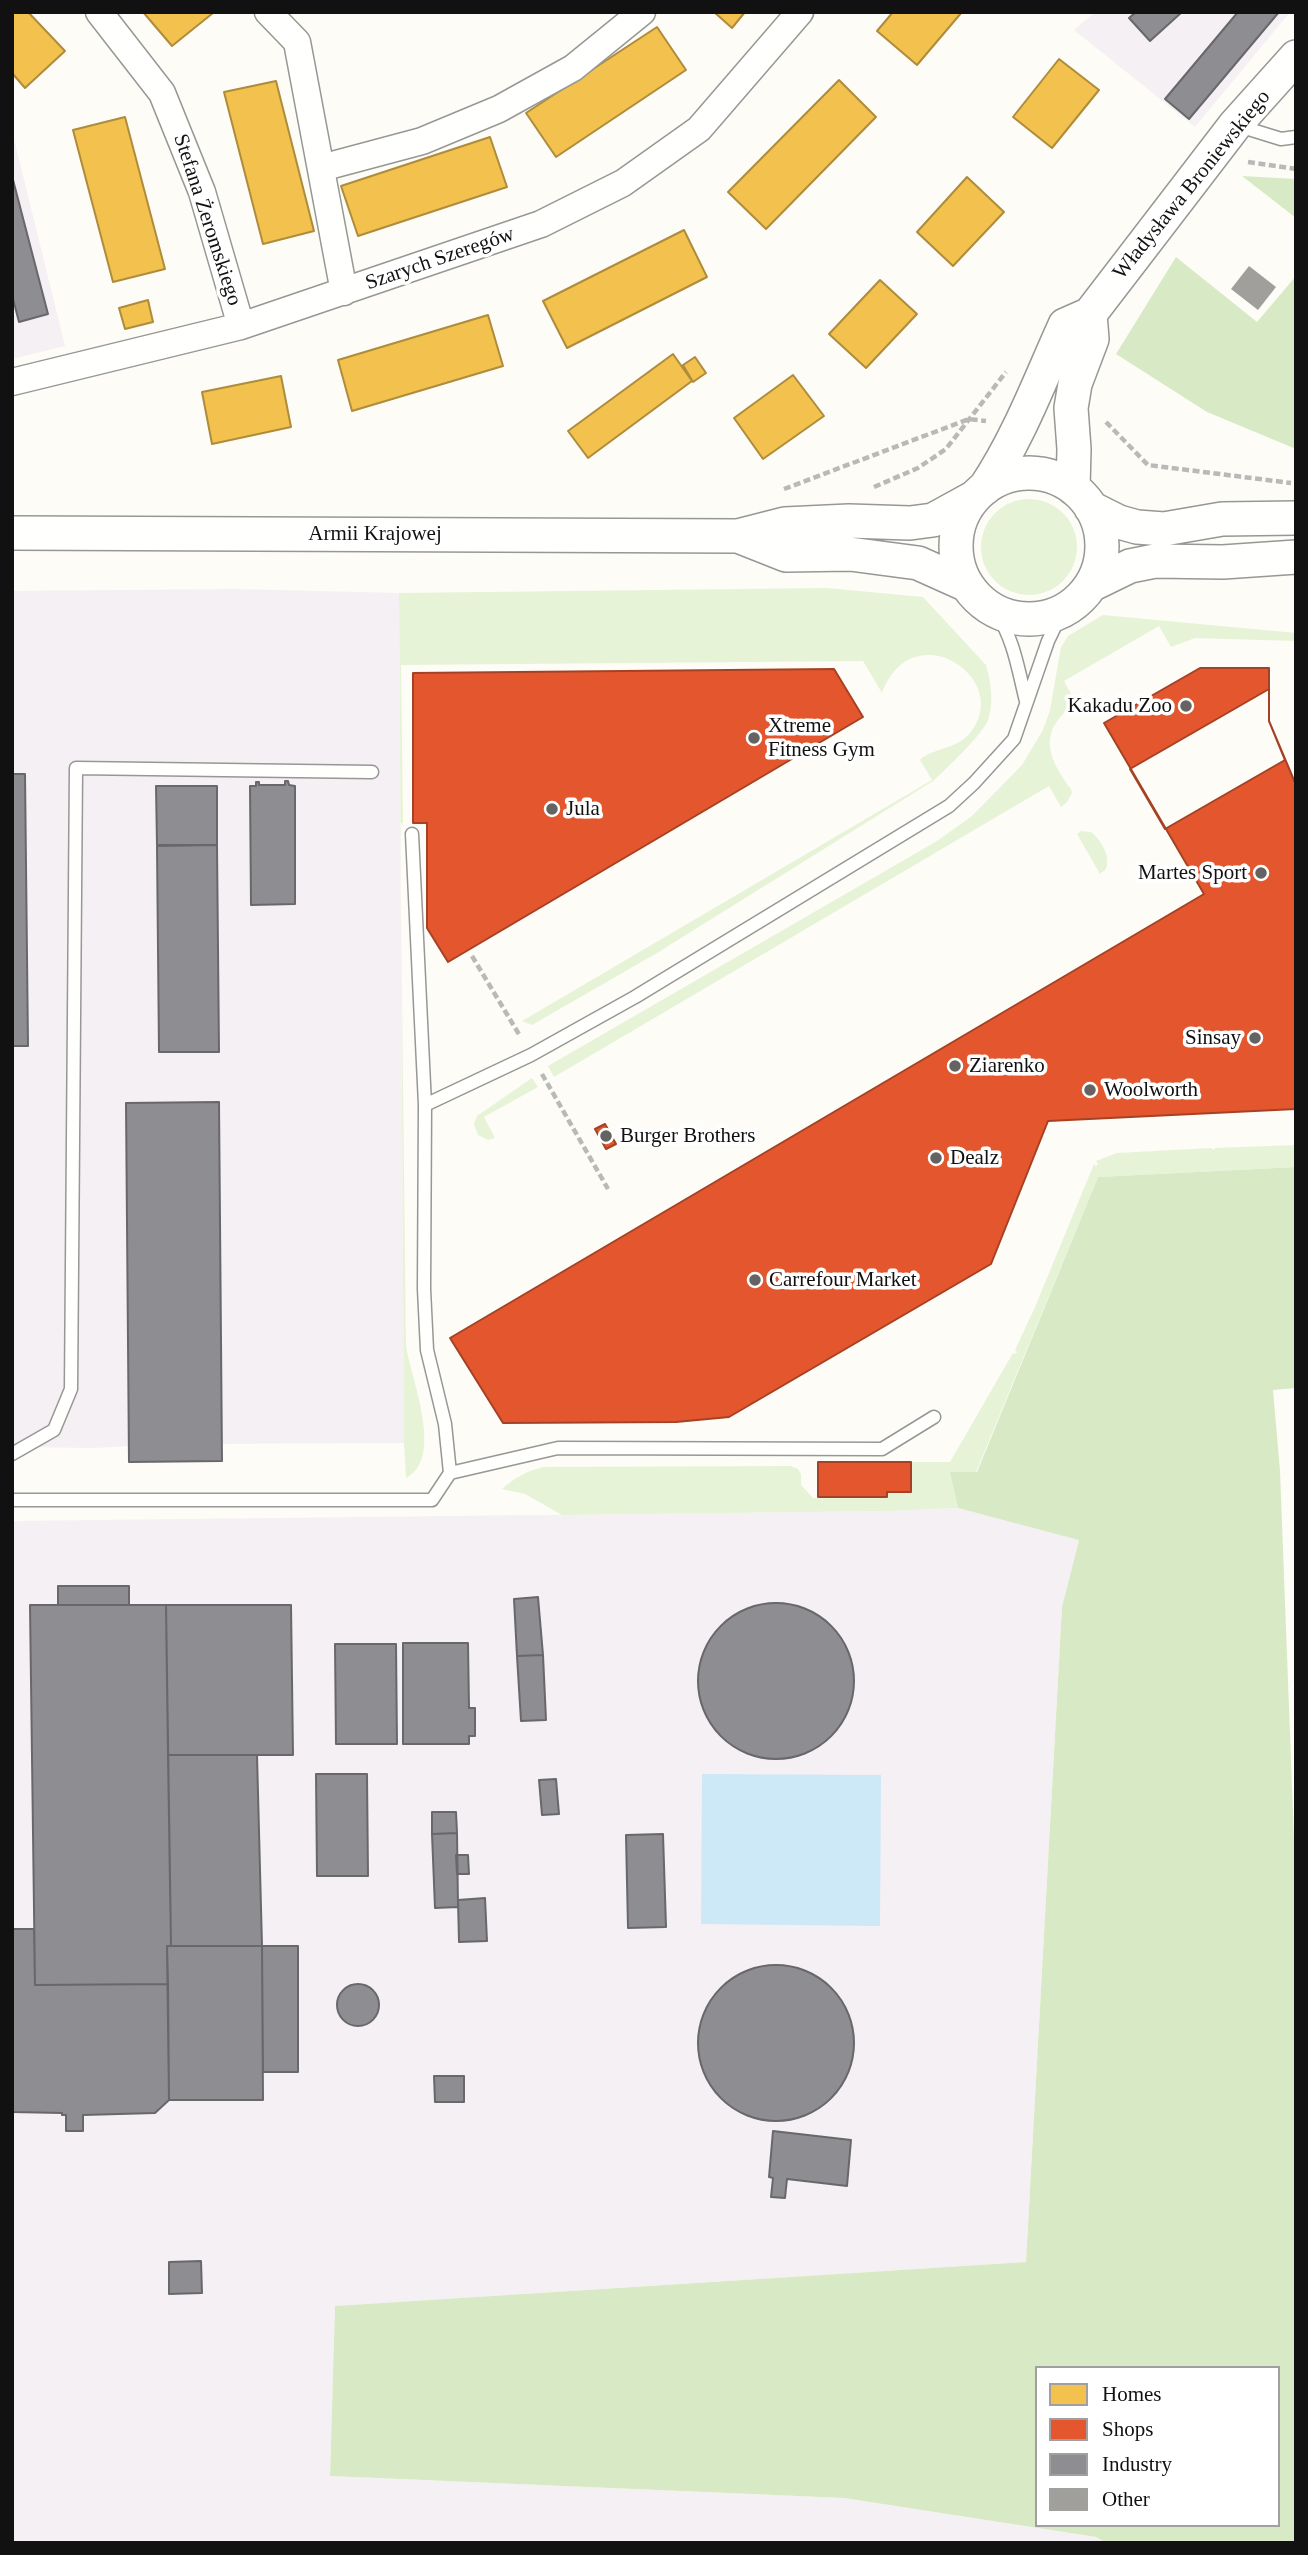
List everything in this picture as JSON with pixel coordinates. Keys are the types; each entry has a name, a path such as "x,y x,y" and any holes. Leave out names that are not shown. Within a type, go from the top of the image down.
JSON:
{"street":[{"name":"Stefana Żeromskiego","path":"99,12 162,93 202,192 241,326"},
{"path":"268,12 297,42 344,292"},
{"path":"321,168 422,142 499,109 573,68 642,12"},
{"name":"Szarych Szeregów","path":"12,382 241,326 541,224 623,183 699,129 800,12"},
{"name":"Władysława Broniewskiego","path":"980,492 1002,462 1021,426 1065,325 1090,314 1235,125 1296,57"},
{"path":"1090,314 1092,339 1075,384 1071,408 1082,498 1097,520 1102,546 1101,560 1083,595 1062,612 1036,619 1022,619 996,612 975,595 957,560 956,546 961,520 980,492 996,481 1022,474 1049,476 1082,498 1119,522 1137,527 1164,529 1222,519 1296,518"},
{"name":"Armii Krajowej","path":"12,533 738,536 785,524 849,521 910,523 933,520 980,492"},
{"name":"Armii Krajowej","path":"738,536 786,555 850,554 918,563 967,584"},
{"path":"1091,584 1130,566 1155,561 1223,562 1296,557"}],"lane":[{"path":"1235,125 1282,139 1296,137"},
{"path":"996,612 1016,653 1026,701"},
{"path":"425,1105 531,1055 635,997 949,806 1001,755 1018,729 1026,701 1062,612"},
{"path":"12,1454 54,1430 71,1390 76,768 372,772"},
{"path":"12,1500 432,1500 450,1473 445,1424 427,1350 424,1289 425,1105 412,834"},
{"path":"450,1473 558,1448 883,1450 934,1417"}],"path":[{"path":"1241,161 1296,169"},
{"path":"869,489 918,468 947,449 1010,368"},
{"path":"776,492 969,419"},
{"path":"1119,438 1148,465 1296,483"}],"shaded area":[{"path":"1095,12 1290,12 1195,127 1074,30"},
{"path":"12,131 65,346 12,359"},
{"path":"236,589 399,593 404,1443 12,1447 12,591"},
{"path":"958,1508 1079,1539 1062,1607 1026,2262 335,2306 330,2476 844,2498 1096,2537 1107,2543 12,2543 12,1521"}],"green space":[{"path":"1242,176 1296,179 1296,218"},
{"path":"1176,257 1257,322 1296,276 1296,449 1207,412 1116,354"},
{"path":"1029,499 1047,503 1063,513 1073,529 1077,547 1073,565 1063,581 1047,591 1029,595 1011,591 995,581 985,565 981,547 985,529 995,513 1011,503"},
{"path":"827,588 923,597 986,665 988,671 991,699 988,720 971,743 933,781 657,953 532,1025 522,1021 932,780 920,760 965,738 971,732 980,711 979,692 969,675 954,662 934,656 914,657 896,669 882,693 863,661 401,665 403,823 400,824 399,593"},
{"path":"1103,615 1296,633 1296,641 1195,638 1171,647 1159,626 1064,681 1076,703 1064,713 1051,733 1052,754 1072,793 1061,807 1049,786 554,1077 548,1066 937,841 972,816 1022,765 1043,730 1050,710 1061,647 1068,636"},
{"path":"1081,831 1091,832 1104,849 1107,864 1100,874 1077,834"},
{"path":"401,888 406,1346 424,1436 423,1454 417,1468 406,1478 404,1443"},
{"path":"532,1078 538,1087 484,1117 495,1138 488,1140 478,1135 474,1124 477,1116"},
{"path":"1296,1145 1296,1167 1098,1177 976,1472 951,1473 958,1508 562,1515 525,1494 502,1489 521,1475 543,1467 791,1466 798,1469 801,1485 813,1498 886,1497 887,1492 911,1492 911,1462 950,1462 1013,1353 1017,1352 1015,1350 1094,1164 1098,1164 1096,1161 1117,1153"},
{"path":"1296,1167 1296,1388 1273,1390 1280,1471 1296,1891 1296,2543 1107,2543 1096,2537 844,2498 330,2476 335,2306 1026,2262 1062,1607 1079,1540 958,1508 950,1472 977,1472 1098,1177"}],"water":[{"path":"702,1774 881,1775 880,1926 701,1924"}],"building: Homes":[{"path":"12,12 28,12 65,51 25,88 12,73"},
{"path":"143,12 212,12 213,13 172,46"},
{"path":"714,12 745,12 732,28"},
{"path":"893,12 962,12 917,65 877,31"},
{"path":"657,27 686,70 556,157 526,113"},
{"path":"1059,59 1099,90 1052,148 1013,117"},
{"path":"839,80 876,117 766,229 728,192"},
{"path":"276,81 314,231 263,244 224,92"},
{"path":"125,117 165,269 113,282 73,130"},
{"path":"490,137 507,187 358,236 341,186"},
{"path":"967,177 1004,212 953,266 917,232"},
{"path":"684,230 707,277 567,348 543,301"},
{"path":"880,280 917,314 866,368 829,334"},
{"path":"148,300 153,322 125,329 119,308"},
{"path":"488,315 503,366 352,411 338,360"},
{"path":"673,354 692,381 588,458 568,431"},
{"path":"695,357 706,373 693,382 683,365"},
{"path":"793,375 824,416 763,459 734,418"},
{"path":"281,376 291,427 212,444 202,392"}],"building: Shops":[{"path":"1200,668 1269,668 1269,721 1296,785 1296,1109 1048,1121 991,1264 729,1417 676,1422 503,1423 450,1338 1204,894 1104,723"},
{"path":"834,669 863,717 448,962 427,928 427,823 413,823 413,673"},
{"path":"1269,689 1269,721 1285,760 1165,829 1130,769"},
{"name":"Burger Brothers","path":"605,1124 616,1144 606,1149 595,1129"},
{"path":"818,1462 911,1462 911,1492 887,1492 887,1497 818,1497"}],"building: Industry":[{"path":"1136,12 1182,12 1150,41 1129,18"},
{"path":"1238,12 1279,12 1189,119 1165,99"},
{"path":"12,176 48,314 19,322 12,295"},
{"path":"12,774 25,774 28,1046 12,1046"},
{"path":"285,781 295,786 295,904 251,905 250,786 256,786 256,782 259,782 259,785 285,785"},
{"path":"156,786 217,786 217,845 157,845"},
{"path":"217,845 219,1052 159,1052 157,846"},
{"path":"219,1102 222,1461 129,1462 126,1103"},
{"path":"58,1586 129,1586 129,1605 58,1605"},
{"path":"538,1597 543,1655 517,1656 514,1599"},
{"path":"776,1603 806,1609 831,1626 848,1651 854,1681 848,1711 831,1736 806,1753 776,1759 746,1753 721,1736 704,1711 698,1681 704,1651 721,1626 746,1609"},
{"path":"30,1605 166,1605 171,1946 167,1946 168,1984 35,1985"},
{"path":"166,1605 291,1605 293,1755 168,1755"},
{"path":"403,1643 468,1643 469,1708 475,1708 475,1736 469,1736 469,1744 403,1744"},
{"path":"335,1644 396,1644 397,1744 336,1744"},
{"path":"543,1655 546,1720 521,1721 517,1656"},
{"path":"168,1755 257,1755 262,1946 171,1946"},
{"path":"316,1774 367,1774 368,1876 317,1876"},
{"path":"556,1779 559,1814 542,1815 539,1780"},
{"path":"432,1812 456,1812 457,1833 432,1834"},
{"path":"457,1833 458,1907 435,1908 432,1834"},
{"path":"663,1834 666,1927 628,1928 626,1835"},
{"path":"456,1855 468,1855 469,1874 457,1874"},
{"path":"485,1898 487,1941 459,1942 458,1900"},
{"path":"12,1929 34,1929 35,1985 168,1984 169,2100 155,2113 83,2115 83,2131 66,2131 66,2115 62,2113 12,2112"},
{"path":"167,1946 262,1946 263,2100 169,2100"},
{"path":"262,1946 298,1946 298,2072 263,2072"},
{"path":"776,1965 806,1971 831,1988 848,2013 854,2043 848,2073 831,2098 806,2115 776,2121 746,2115 721,2098 704,2073 698,2043 704,2013 721,1988 746,1971"},
{"path":"358,1984 373,1990 379,2005 373,2020 358,2026 343,2020 337,2005 343,1990"},
{"path":"434,2076 464,2076 464,2102 435,2102"},
{"path":"773,2131 851,2140 847,2186 787,2179 785,2198 771,2197 773,2178 769,2177"},
{"path":"201,2261 202,2293 169,2294 169,2262"}],"building: Other":[{"path":"1249,266 1276,287 1258,310 1231,289"}],"place":[{"name":"Kakadu Zoo","path":"1186,706"},
{"name":"Xtreme Fitness Gym","path":"754,738"},
{"name":"Jula","path":"552,809"},
{"name":"Martes Sport","path":"1261,873"},
{"name":"Sinsay","path":"1255,1038"},
{"name":"Ziarenko","path":"955,1066"},
{"name":"Woolworth","path":"1090,1090"},
{"name":"Burger Brothers","path":"606,1136"},
{"name":"Dealz","path":"936,1158"},
{"name":"Carrefour Market","path":"755,1280"}]}
